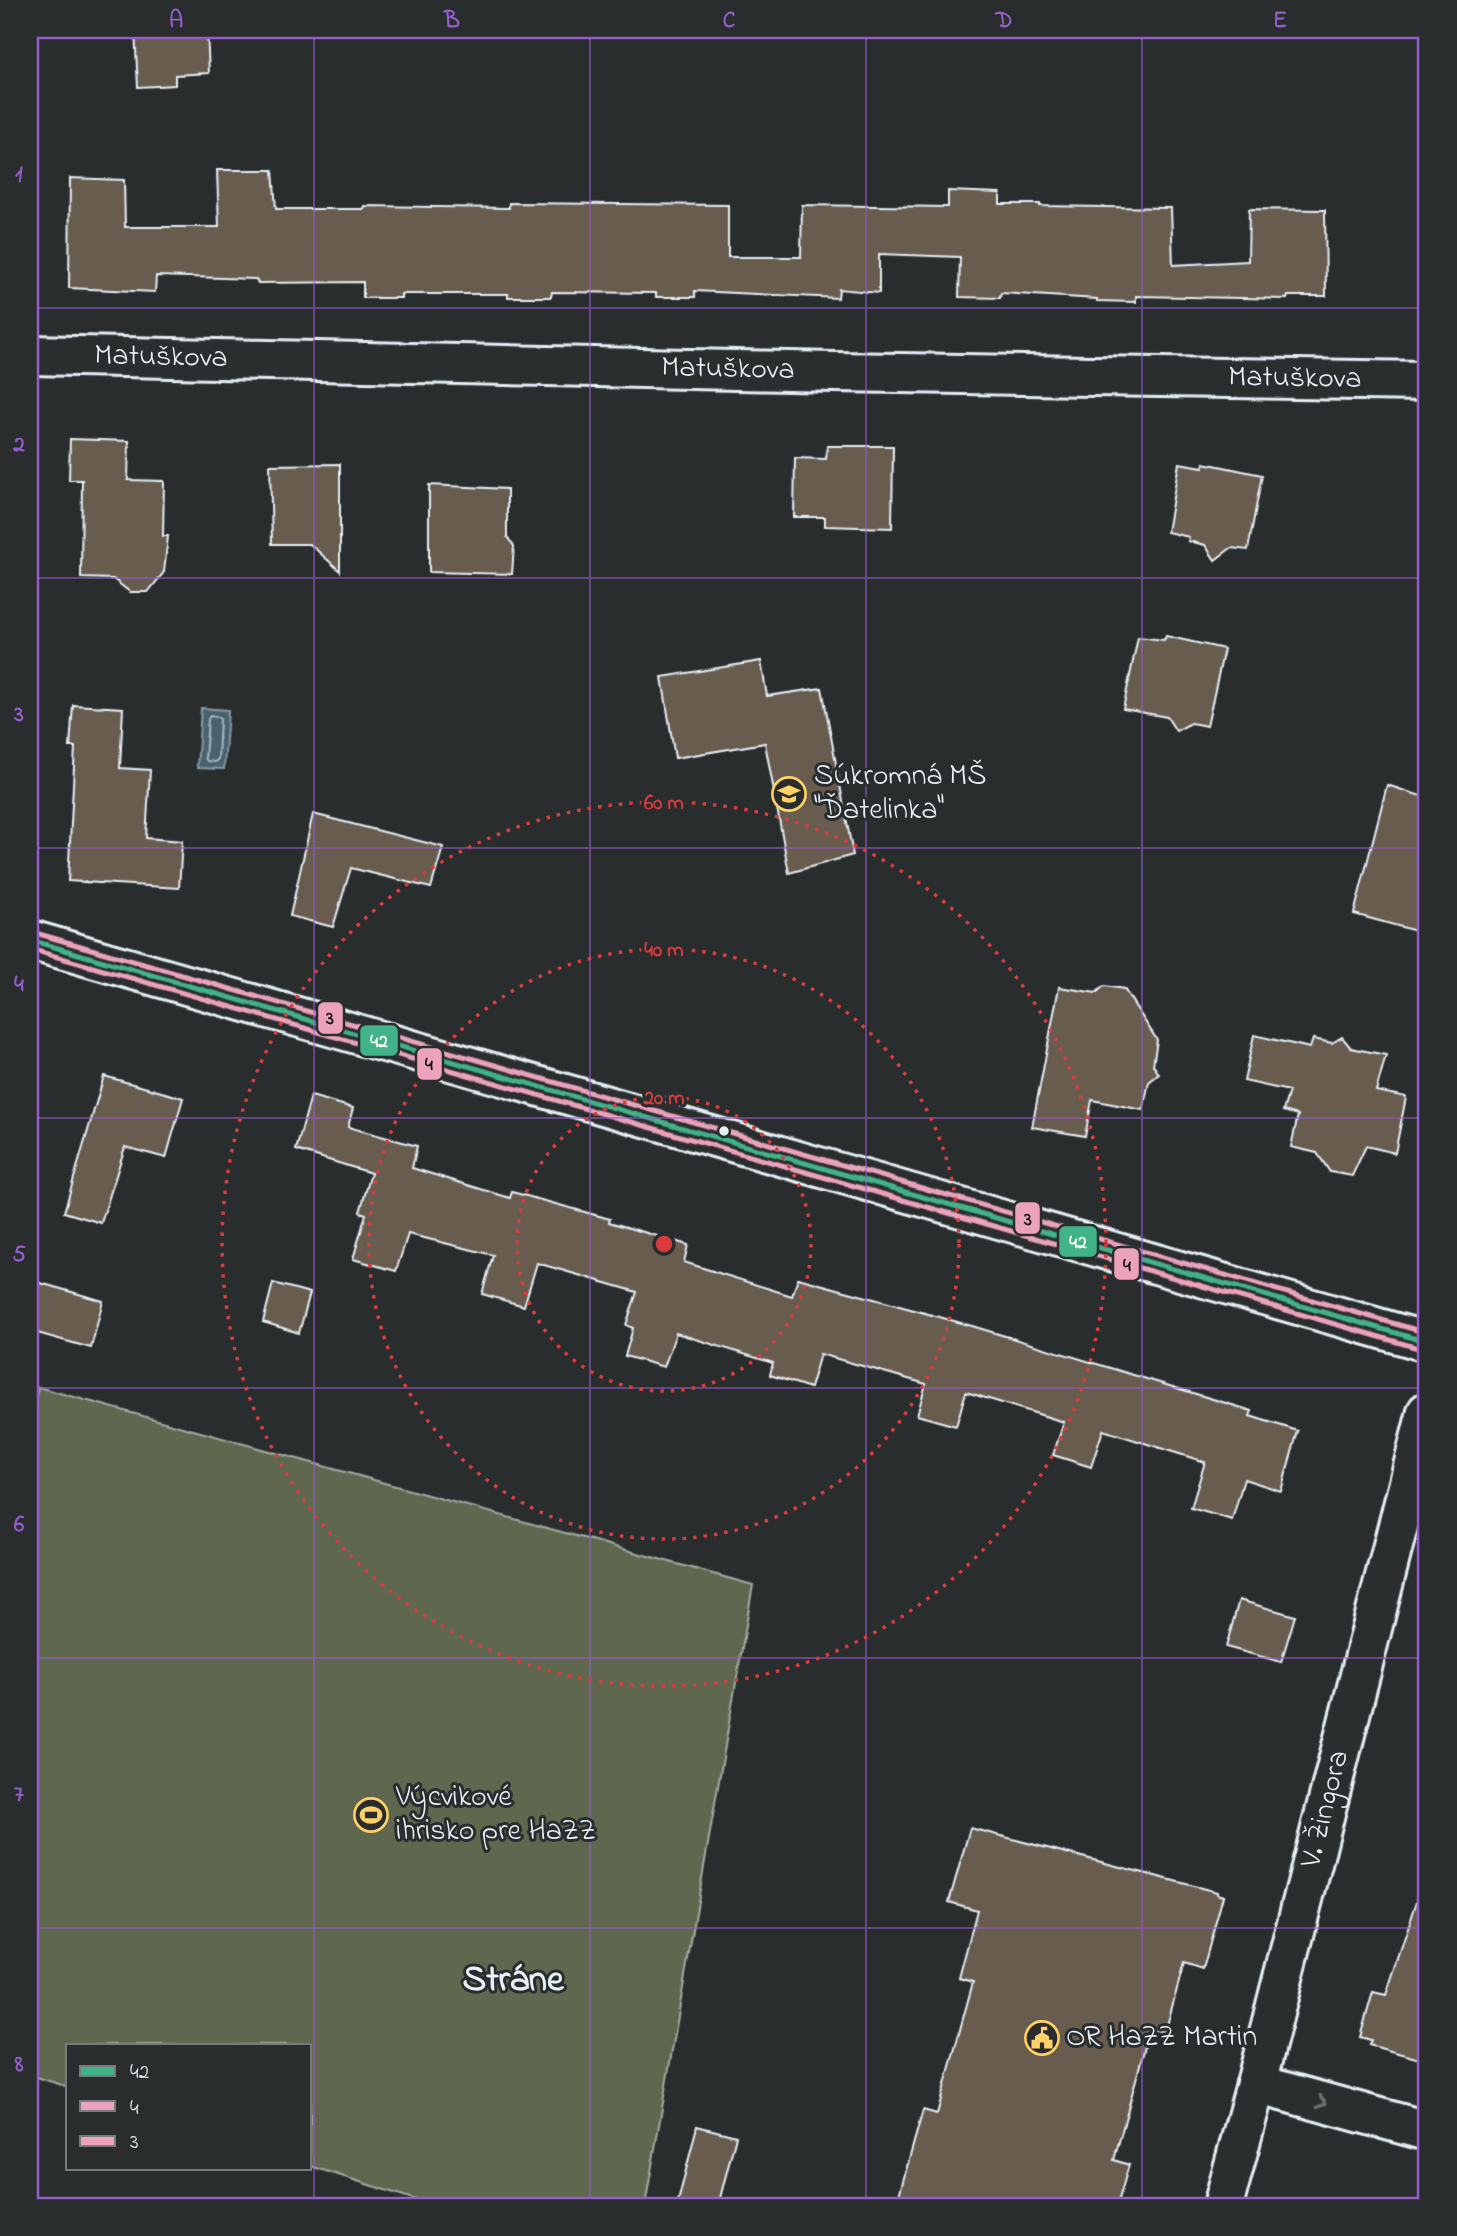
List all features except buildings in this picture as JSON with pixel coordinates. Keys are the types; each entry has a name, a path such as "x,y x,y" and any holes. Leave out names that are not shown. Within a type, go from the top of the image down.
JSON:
{"street":[{"name":"Matuškova","path":"30,355 821,372 1427,381"},
{"path":"30,940 1427,1342"},
{"name":"V. Žingora","path":"1223,2206 1427,1412"},
{"path":"1256,2084 1427,2131"}],"green space":[{"name":"Výcvikové ihrisko pre HaZZ","path":"38,1387 753,1585 645,2206 435,2206 312,2167 312,2044 66,2044 66,2086 30,2075 30,1431"}],"water":[{"path":"201,708 228,710 224,769 197,768"}],"transit line":[{"name":"3","path":"32,932 1427,1333"},
{"name":"42","path":"30,940 1427,1342"},
{"name":"4","path":"30,949 1425,1350"}],"place":[{"name":"Súkromná MŠ \"Ďatelinka\"","path":"789,794"},
{"name":"Výcvikové ihrisko pre HaZZ","path":"371,1815"},
{"name":"OR HaZZ Martin","path":"1042,2038"}],"district":[{"name":"Stráne","path":"513,1981"}]}
